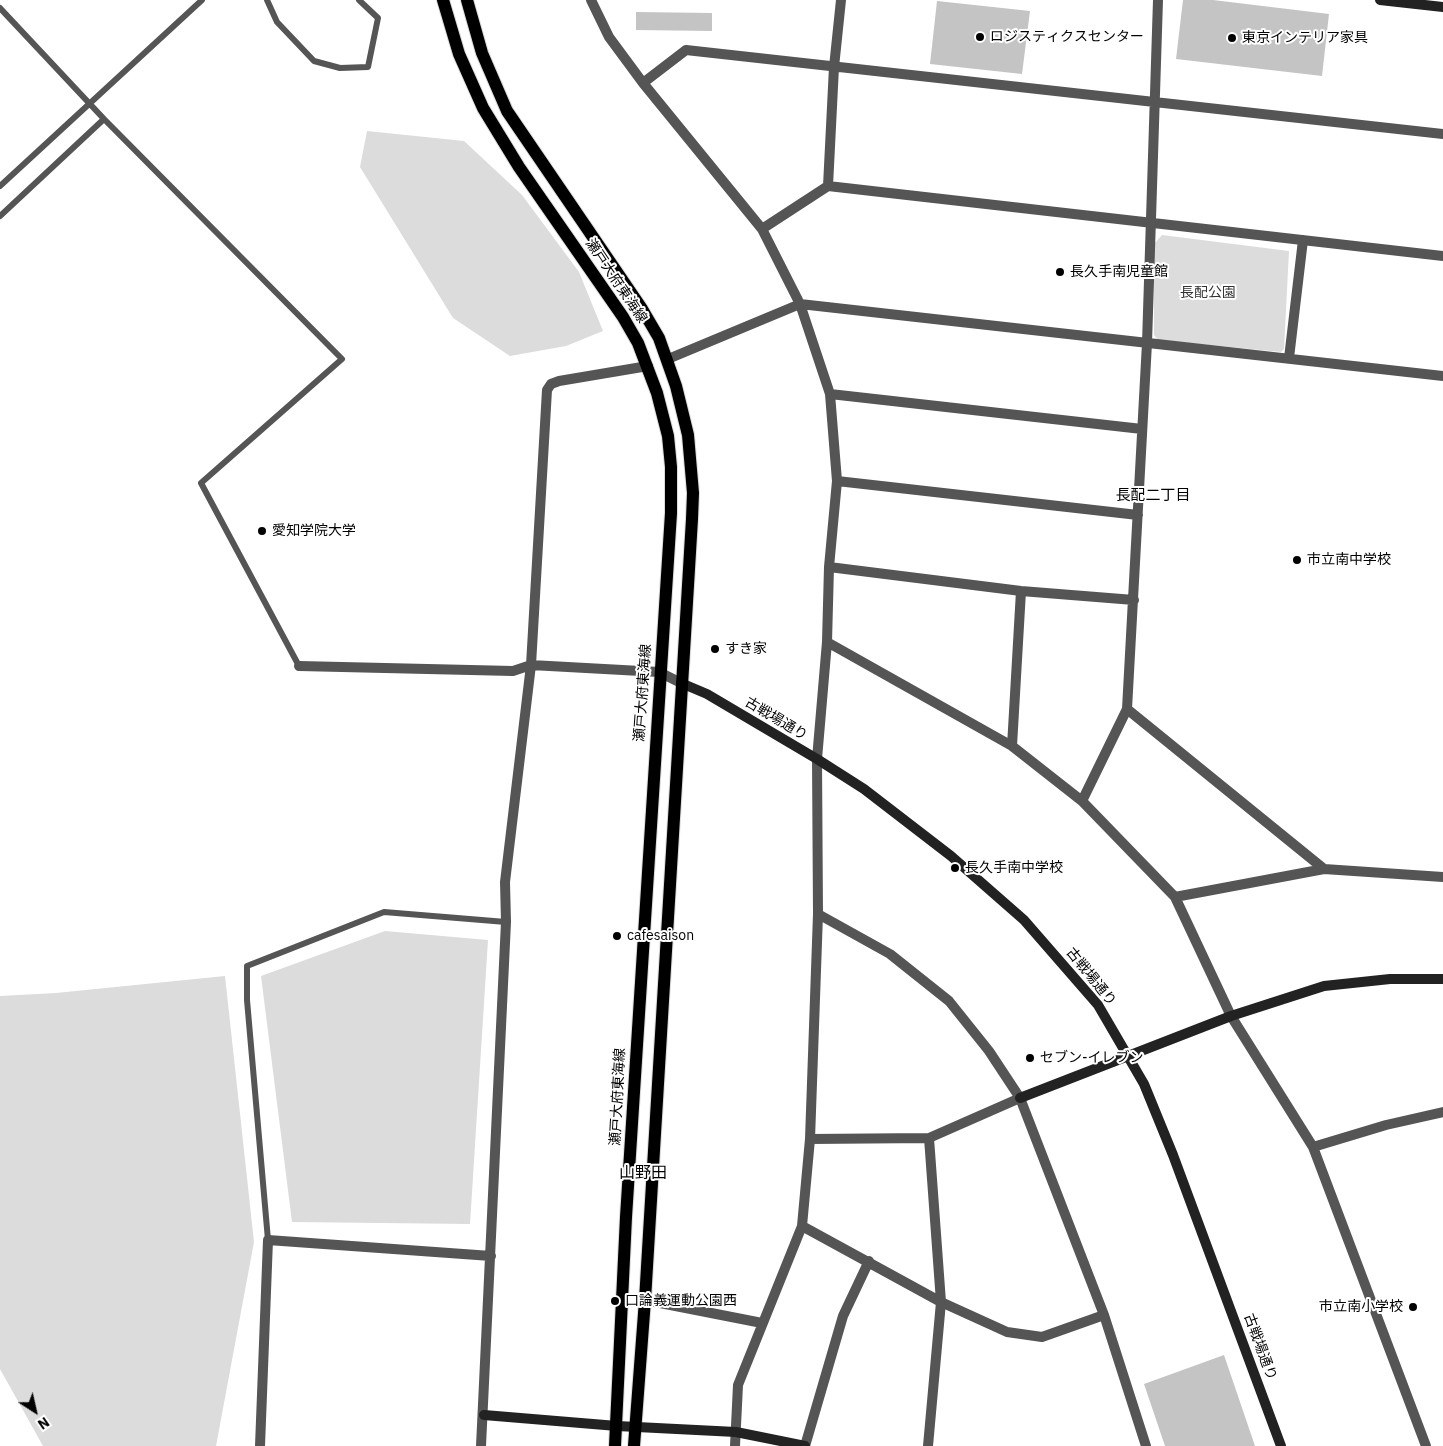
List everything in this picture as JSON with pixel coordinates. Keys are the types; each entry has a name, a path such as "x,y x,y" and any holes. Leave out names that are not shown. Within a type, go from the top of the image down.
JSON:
{"main road":[{"name":"瀬戸大府東海線","path":"443,0 459,54 483,108 519,167 623,317 648,366 668,436 672,491 659,672 626,1217 615,1446"},
{"name":"瀬戸大府東海線","path":"467,0 482,53 507,111 659,338 668,359 688,435 693,493 645,1300 634,1446"}],"street":[{"path":"591,0 609,37 643,83 762,229 800,304 830,394 837,481 829,567 827,642 816,759 818,914 810,1139 802,1226 738,1385 735,1446"},
{"path":"828,186 834,67 841,0"},
{"path":"1082,801 1127,709 1147,344 1158,0"},
{"path":"1380,0 1443,7"},
{"path":"643,83 686,50 1443,134"},
{"path":"762,229 828,186 1151,221 1443,256"},
{"path":"1289,358 1303,240"},
{"path":"668,359 800,304 1443,376"},
{"path":"481,1446 484,1415 506,922 506,882 531,665 548,390 551,384 558,381 648,366"},
{"path":"830,394 1142,429"},
{"path":"837,481 1138,515"},
{"path":"829,567 1021,590 1134,600"},
{"path":"1012,746 1021,590"},
{"path":"827,642 1012,746 1082,801 1175,898 1231,1016 1314,1147 1426,1446"},
{"path":"299,666 513,671 531,665 659,672 681,683"},
{"name":"古戦場通り","path":"681,683 707,694 864,789 951,856 1024,920 1098,1005 1129,1055 1144,1084 1177,1164 1281,1446"},
{"path":"1127,709 1324,869"},
{"path":"1175,898 1324,869 1443,877"},
{"path":"818,914 890,954 949,1001 989,1051 1020,1098 1104,1315 1146,1446"},
{"path":"810,1139 929,1138 1020,1098 1129,1055 1231,1016 1324,986 1390,979 1443,978"},
{"path":"1314,1147 1386,1124 1443,1112"},
{"path":"928,1446 941,1302 929,1138"},
{"path":"802,1226 941,1302 1007,1332 1042,1337 1104,1315"},
{"path":"260,1446 268,1240 491,1256"},
{"path":"484,1415 617,1426 736,1432 805,1446 843,1316 869,1262"},
{"path":"645,1300 762,1323"}],"lane":[{"path":"0,186 202,0"},
{"path":"266,0 278,22 314,61 340,68 368,67 378,18 359,0"},
{"path":"0,8 104,119 342,359 202,483 299,666"},
{"path":"0,216 104,119"},
{"path":"268,1240 247,1000 247,966 384,912 506,922"}],"green space":[{"path":"367,131 464,141 522,195 579,272 603,331 566,346 510,356 453,318 360,167"},
{"name":"長配公園","path":"1162,235 1289,251 1284,349 1281,352 1158,340 1154,335 1154,244"},
{"path":"385,931 488,940 470,1224 292,1222 261,976"},
{"path":"225,976 254,1242 216,1446 43,1446 0,1369 0,996 56,993"}],"building":[{"path":"1183,0 1213,0 1329,14 1322,76 1176,59"},
{"name":"ロジスティクスセンター","path":"937,1 1030,11 1022,74 930,64"},
{"path":"636,12 712,13 712,31 636,30"},
{"path":"1224,1355 1255,1446 1165,1446 1144,1384"}],"place":[{"name":"ロジスティクスセンター","path":"980,37"},
{"name":"東京インテリア家具","path":"1232,38"},
{"name":"長久手南児童館","path":"1060,272"},
{"name":"愛知学院大学","path":"262,531"},
{"name":"市立南中学校","path":"1297,560"},
{"name":"すき家","path":"715,649"},
{"name":"長久手南中学校","path":"955,868"},
{"name":"cafesaison","path":"617,936"},
{"name":"セブン-イレブン","path":"1030,1058"},
{"name":"口論義運動公園西","path":"615,1301"},
{"name":"市立南小学校","path":"1413,1307"}],"district":[{"name":"長配二丁目","path":"1153,496"},
{"name":"山野田","path":"643,1173"}]}
